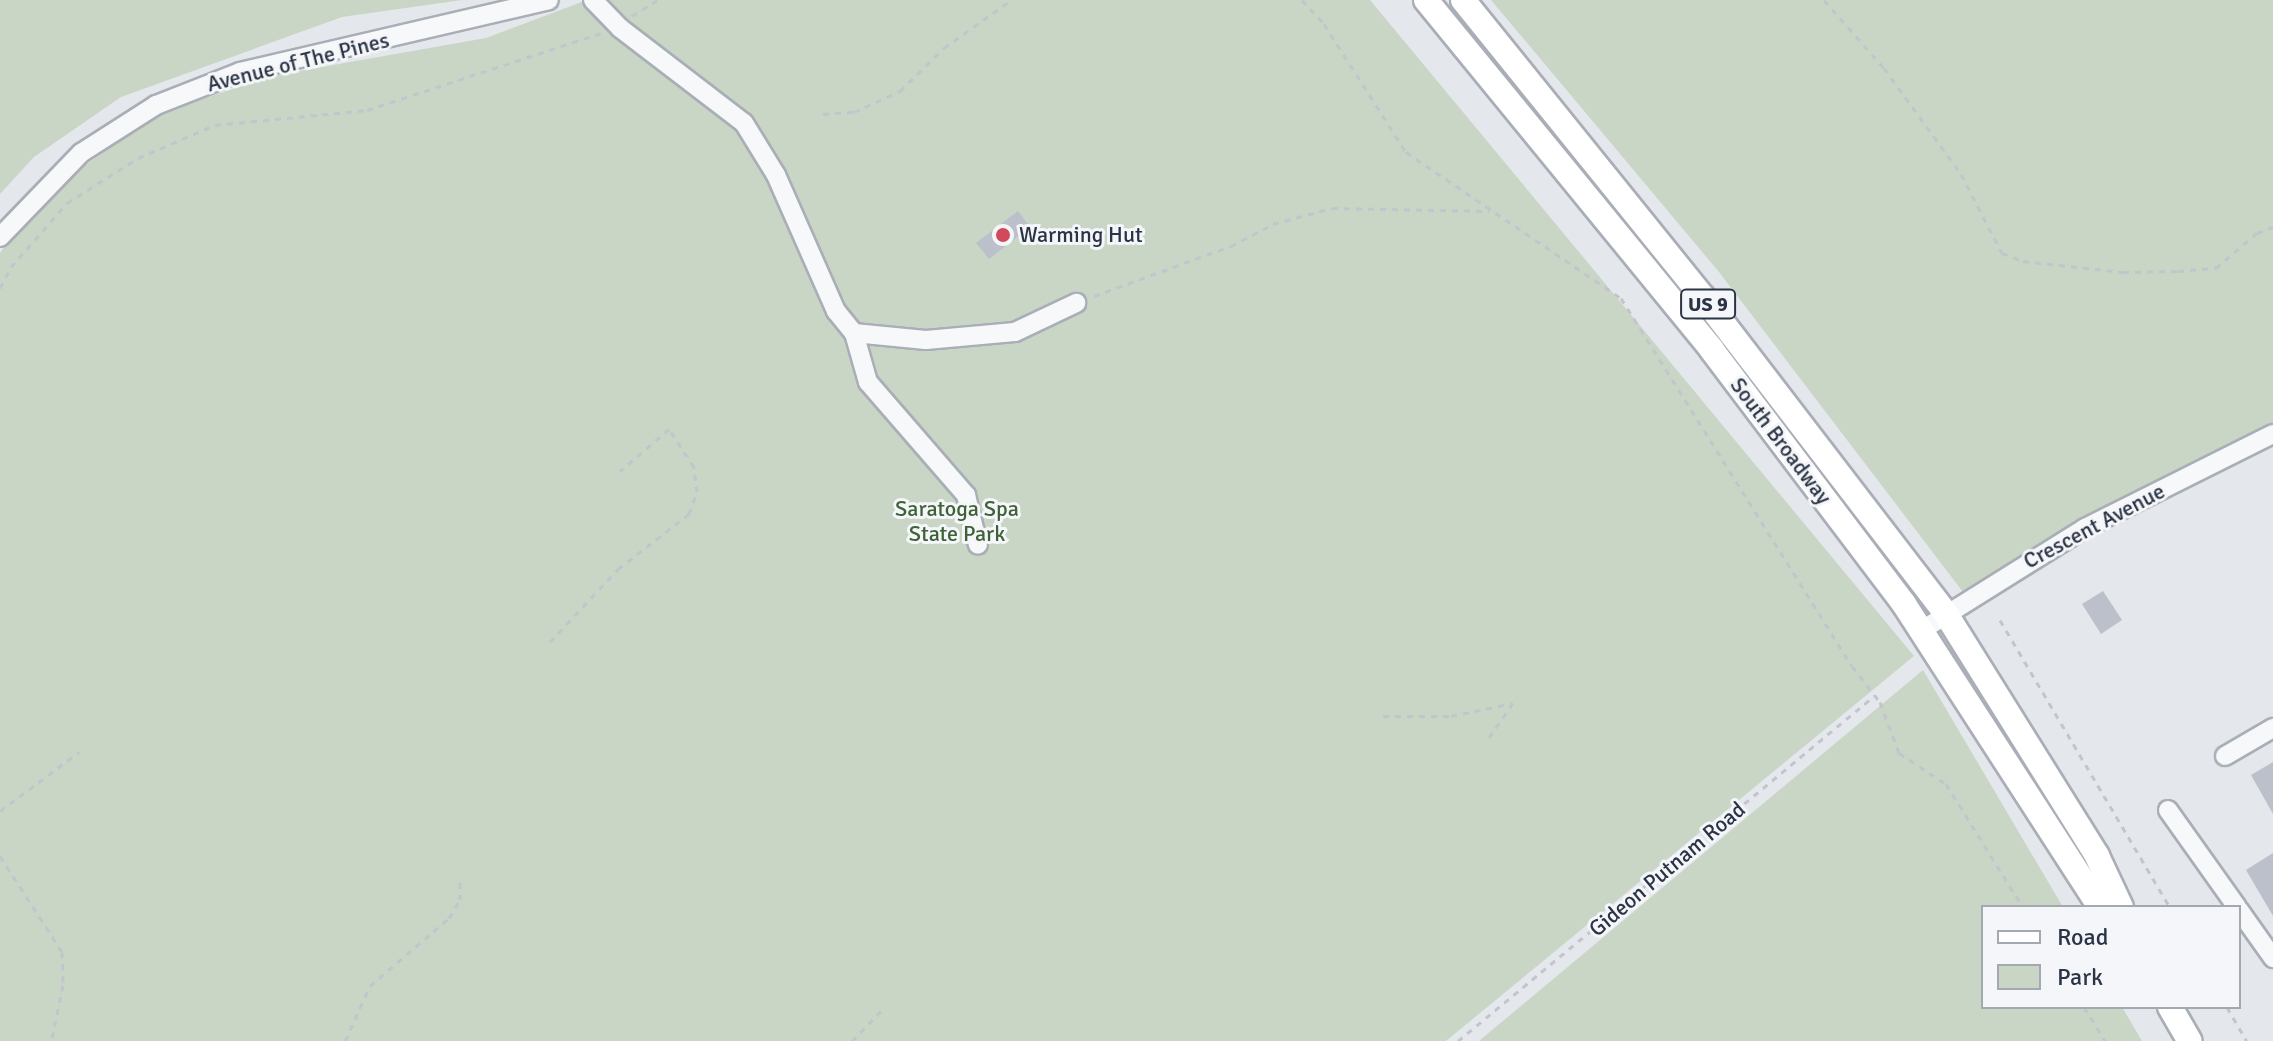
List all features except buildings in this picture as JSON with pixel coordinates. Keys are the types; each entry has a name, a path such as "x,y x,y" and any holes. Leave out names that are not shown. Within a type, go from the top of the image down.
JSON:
{"main road":[{"name":"South Broadway","path":"1426,0 1712,350 1922,630 2099,905"},
{"name":"South Broadway","path":"1463,0 1703,297 1946,614 2097,856 2120,905"},
{"path":"2171,1009 2190,1041"}],"street":[{"name":"Avenue of The Pines","path":"0,237 81,153 156,105 240,72 549,0"},
{"path":"593,0 617,25 744,123 776,175 836,311 854,333 868,382 966,495 978,545"},
{"path":"854,333 926,340 1015,332 1076,303"},
{"name":"Crescent Avenue","path":"1922,630 2085,528 2273,434"},
{"path":"2225,756 2273,728"},
{"path":"2168,810 2236,905"},
{"path":"2241,912 2273,958"}],"path":[{"path":"0,288 11,267 67,203 138,158 202,130 367,110 617,25 658,0"},
{"path":"823,114 863,110 900,91 944,48 1011,0"},
{"path":"1302,0 1324,24 1406,152 1464,188 1489,211 1570,260 1621,298 1875,695 1899,753 1946,784 2022,905"},
{"path":"1824,0 1884,68 1961,174 2002,253 2023,261 2123,272 2216,268 2257,233 2273,227"},
{"path":"1076,303 1231,246 1273,224 1332,208 1489,211"},
{"path":"550,642 618,569 689,514 697,492 694,467 669,429 620,471"},
{"path":"2000,620 2169,905"},
{"name":"Gideon Putnam Road","path":"1458,1041 1875,695"},
{"path":"1383,716 1451,716 1513,703 1486,742"},
{"path":"0,811 79,752"},
{"path":"0,856 62,952 63,985 52,1038"},
{"path":"345,1041 370,986 449,918 460,900 460,882"},
{"path":"2085,1009 2105,1041"},
{"path":"2228,1009 2247,1041"},
{"path":"852,1041 882,1010"}],"green space":[{"path":"0,0 462,0 342,17 121,97 34,157 0,194"},
{"name":"Saratoga Spa State Park","path":"587,0 1370,0 1914,656 1446,1041 0,1041 0,253 34,201 158,114 271,76 486,38"},
{"path":"1491,0 2273,0 2273,428 2090,519 1963,592 1719,272"},
{"path":"1923,670 2062,905 1981,905 1981,1009 2123,1009 2142,1041 1479,1041"}],"place":[{"name":"Warming Hut","path":"1003,235"}]}
